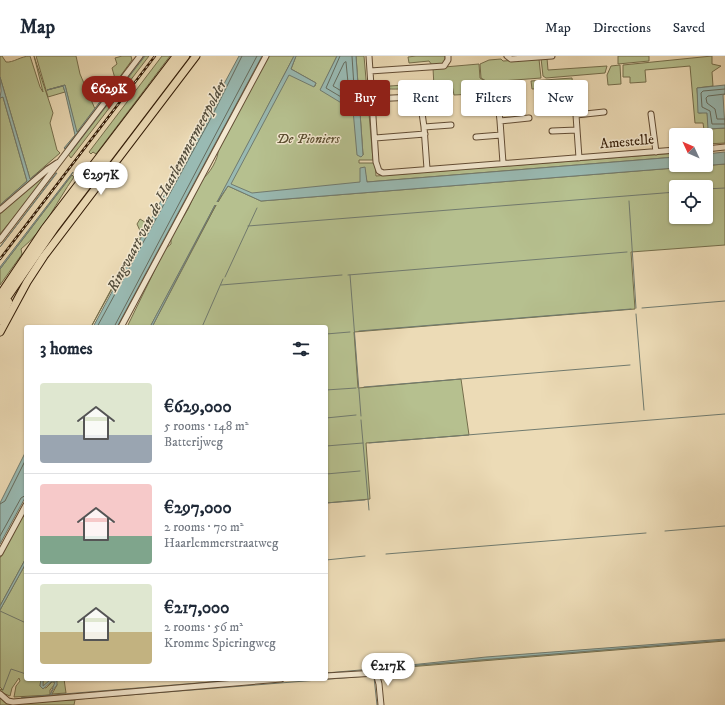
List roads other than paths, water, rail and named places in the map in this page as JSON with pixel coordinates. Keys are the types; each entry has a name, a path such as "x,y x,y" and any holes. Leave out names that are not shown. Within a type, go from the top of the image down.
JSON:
{"highway":[{"path":"0,296 45,229 177,56"},
{"path":"0,308 55,227 185,56"},
{"path":"0,320 15,284"}],"main road":[{"path":"0,332 27,282 44,256 196,56"}],"street":[{"path":"0,240 140,56"},
{"path":"123,325 266,56"},
{"path":"369,56 371,80"},
{"path":"370,71 444,66 448,60 448,56"},
{"path":"507,56 512,59 552,56"},
{"path":"588,114 604,112"},
{"path":"651,114 656,152"},
{"path":"373,116 375,138 425,134"},
{"path":"422,116 427,169"},
{"path":"499,116 503,163"},
{"path":"576,116 579,158"},
{"path":"500,121 529,118"},
{"path":"424,127 451,125"},
{"path":"552,131 577,130"},
{"path":"476,137 501,135"},
{"name":"Amestelle","path":"375,138 376,162 379,171 383,173 669,151"},
{"path":"713,148 725,147"},
{"path":"0,210 58,162"},
{"path":"0,554 24,509"},
{"path":"328,676 376,673 380,684 381,705"},
{"path":"0,694 5,699 13,702 258,681"}],"water":[{"path":"143,56 145,56 71,152 76,143"},
{"path":"239,56 262,56 118,325 94,325"},
{"path":"294,56 296,56 291,69 316,83 314,87 289,75 231,184 252,193 360,182 360,168 365,167 367,182 669,158 669,168 261,201 228,186 217,202"},
{"path":"337,56 356,56 358,80 340,80 340,102 320,90"},
{"path":"0,77 30,179 48,165 0,207 0,205 27,181 3,97 0,98"},
{"path":"65,85 77,132 102,99 103,101 65,149 64,148 75,135 65,92 63,86 47,90"},
{"path":"725,85 725,94 723,95 725,128 708,128 707,113 698,113 697,88"},
{"path":"354,116 360,116 363,155 361,157 357,155"},
{"path":"725,152 725,164 713,165 713,153"},
{"path":"73,172 70,177 0,269 0,267"},
{"path":"56,173 57,173 0,247"},
{"path":"215,205 153,325 151,325"},
{"path":"24,455 24,500 0,544 0,503"},
{"path":"24,562 24,567 0,610 0,606"},
{"path":"725,640 382,668 486,657"},
{"path":"41,681 43,681 43,686 49,681 57,681 57,685 52,691 52,695 21,698 50,695 55,682 51,682 43,689 40,686"}],"waterway":[{"path":"713,189 725,188"},
{"path":"248,226 669,193"},
{"path":"629,201 636,308"},
{"path":"225,277 257,208"},
{"path":"348,275 627,252"},
{"path":"221,285 342,275"},
{"path":"350,275 361,416"},
{"path":"203,325 223,279"},
{"path":"642,308 725,301"},
{"path":"359,331 631,309"},
{"path":"636,314 644,410"},
{"path":"328,334 350,332"},
{"path":"364,387 630,365"},
{"path":"328,390 356,388"},
{"path":"369,443 725,414"},
{"path":"328,418 356,415"},
{"path":"361,420 369,510"},
{"path":"328,446 363,443"},
{"path":"328,474 360,471"},
{"path":"328,503 365,500"},
{"path":"665,531 725,526"},
{"path":"386,554 646,533"},
{"path":"328,560 365,556"},
{"path":"0,611 24,622"},
{"path":"3,690 11,669 24,673"},
{"path":"328,673 372,669"},
{"path":"328,679 368,676"},
{"path":"374,677 377,705"},
{"path":"52,695 223,681"},
{"path":"29,703 305,681"}],"railway":[{"path":"0,259 155,56"}],"park label":[{"name":"De Pioniers","path":"308,139"}],"water label":[{"name":"Ringvaart van de Haarlemmermeerpolder","path":"167,186"}]}
